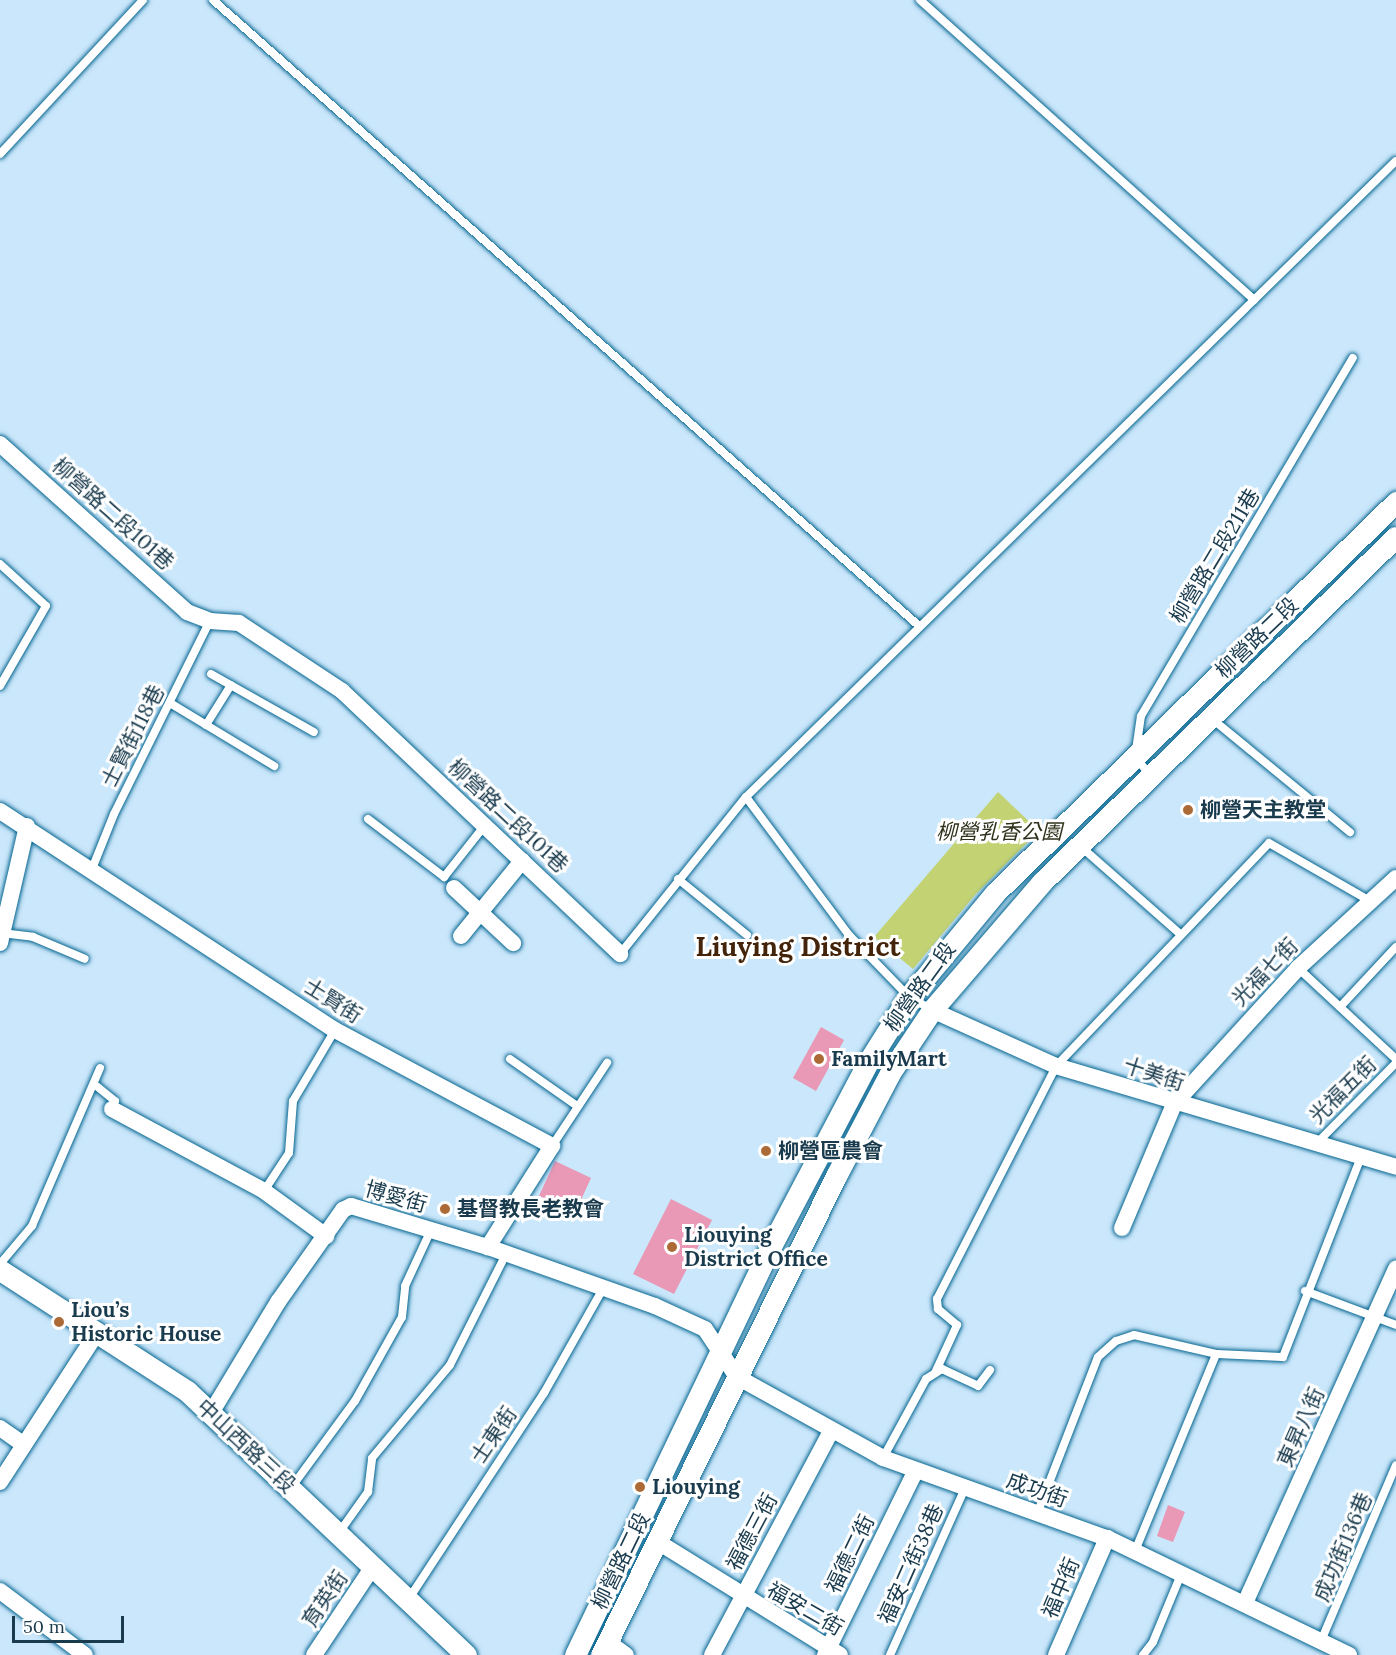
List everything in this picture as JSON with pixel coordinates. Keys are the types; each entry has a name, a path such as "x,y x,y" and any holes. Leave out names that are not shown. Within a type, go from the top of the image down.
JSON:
{"street":[{"name":"柳營路二段101巷","path":"0,444 188,612 210,621 239,623 342,691 620,954"},
{"name":"柳營路二段","path":"575,1655 722,1353 770,1248 868,1062 909,997 996,892 1396,502"},
{"name":"柳營路二段","path":"604,1649 737,1377 890,1073 932,1010 1016,908 1396,537"},
{"name":"士賢街","path":"0,810 335,1030 552,1146"},
{"path":"1,938 27,826"},
{"path":"461,936 522,861"},
{"name":"光福七街","path":"1122,1228 1174,1104 1298,968 1396,878"},
{"path":"454,888 513,943"},
{"name":"十美街","path":"932,1010 1056,1066 1174,1104 1396,1167"},
{"path":"112,1109 264,1191 326,1236"},
{"path":"488,1247 552,1146"},
{"name":"博愛街","path":"211,1413 278,1302 351,1206 488,1247 604,1287 705,1329 722,1353"},
{"name":"東昇八街","path":"1245,1604 1396,1268"},
{"name":"中山西路三段","path":"0,1269 166,1376 211,1413 466,1655"},
{"path":"0,1482 98,1331"},
{"name":"成功街","path":"722,1353 737,1377 883,1458 915,1472 1107,1538 1182,1571 1345,1654"},
{"path":"0,1428 24,1445"},
{"name":"福德三街","path":"712,1655 831,1431"},
{"name":"福德二街","path":"831,1653 915,1472"},
{"name":"福中街","path":"1056,1655 1107,1538"},
{"name":"福安二街","path":"658,1542 831,1653"},
{"name":"育英街","path":"320,1653 372,1568"},
{"path":"0,1591 85,1655"},
{"path":"604,1649 626,1655"}],"lane":[{"path":"0,154 143,0"},
{"path":"213,0 919,626"},
{"path":"920,0 1254,300"},
{"name":"柳營路二段101巷","path":"620,954 746,797 1396,161"},
{"name":"柳營路二段211巷","path":"1135,757 1141,716 1353,358"},
{"path":"0,564 46,606 0,686"},
{"name":"士賢街118巷","path":"92,869 114,814 210,621"},
{"path":"211,674 314,732"},
{"path":"206,725 231,685"},
{"path":"170,703 274,766"},
{"path":"1211,717 1350,832"},
{"path":"1135,757 1151,776"},
{"path":"746,797 849,935 909,997"},
{"path":"368,819 444,877 485,825"},
{"path":"935,1373 957,1325 938,1309 937,1299 1056,1066 1269,843 1370,902"},
{"path":"1080,846 1180,934"},
{"path":"678,879 747,935"},
{"path":"1,938 33,937 85,959"},
{"path":"1340,1007 1396,947"},
{"path":"1298,968 1396,1061"},
{"name":"十美街","path":"909,997 932,1010"},
{"path":"264,1191 289,1153 293,1101 335,1030"},
{"path":"510,1059 576,1106"},
{"name":"光福五街","path":"1316,1143 1396,1061"},
{"path":"552,1146 576,1106 607,1063"},
{"path":"0,1264 32,1226 100,1068"},
{"path":"93,1084 115,1101 112,1109"},
{"path":"1037,1514 1098,1357 1116,1341 1134,1335 1216,1354 1283,1357 1305,1291 1361,1157"},
{"path":"291,1488 355,1401 402,1317 405,1286 431,1230"},
{"path":"338,1534 368,1492 372,1458 450,1365 507,1254"},
{"name":"士東街","path":"408,1600 544,1394 604,1287"},
{"path":"1305,1291 1396,1325"},
{"path":"1135,1551 1216,1354"},
{"path":"883,1458 926,1379 942,1369 978,1386 990,1370"},
{"name":"成功街136巷","path":"1321,1641 1396,1465"},
{"name":"福安二街38巷","path":"890,1655 965,1488"},
{"path":"1143,1655 1153,1642 1182,1571"}],"green space":[{"name":"柳營乳香公園","path":"998,792 1039,831 975,895 913,969 874,937"}],"building":[{"name":"FamilyMart","path":"821,1027 844,1040 816,1091 793,1078"},
{"path":"555,1161 591,1178 575,1213 539,1196"},
{"name":"Liouying District Office","path":"671,1199 712,1220 674,1294 633,1274"},
{"path":"1168,1505 1185,1512 1173,1542 1157,1536"}],"place":[{"name":"柳營天主教堂","path":"1188,810"},
{"name":"FamilyMart","path":"819,1059"},
{"name":"柳營區農會","path":"766,1151"},
{"name":"基督教長老教會","path":"445,1209"},
{"name":"Liouying District Office","path":"672,1247"},
{"name":"Liou’s Historic House","path":"59,1322"},
{"name":"Liouying","path":"640,1487"}],"district":[{"name":"Liuying District","path":"798,947"}]}
